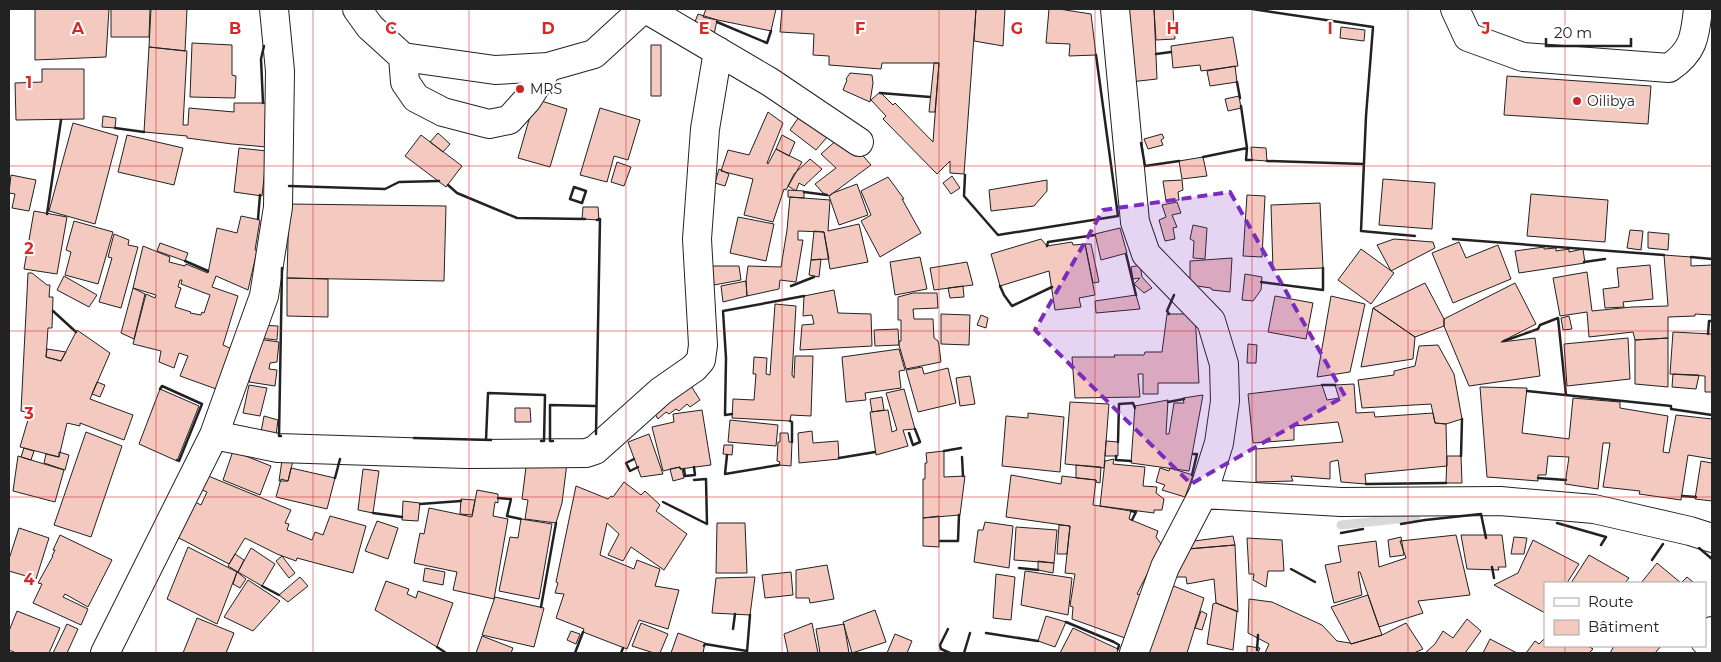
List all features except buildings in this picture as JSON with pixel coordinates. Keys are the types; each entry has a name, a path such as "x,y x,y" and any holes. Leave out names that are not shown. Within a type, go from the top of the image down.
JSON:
{"street":[{"path":"105,653 214,435 264,296 277,216 280,70 274,9"},
{"path":"357,9 370,27 402,57 494,70 548,67 594,54 644,9 770,82 859,142"},
{"path":"1115,9 1135,222 1146,254 1211,321 1224,364 1225,401 1220,443 1203,494 1165,567 1134,653"},
{"path":"1455,9 1468,36 1523,56 1669,68 1681,60 1694,39 1698,9"},
{"path":"214,435 278,448 466,454 586,453 595,450 661,391 694,368 701,360 703,345 697,239 705,129 718,51"},
{"path":"402,57 405,82 416,98 443,112 489,124 509,120 527,100 548,67"},
{"path":"1203,494 1341,502 1500,500 1594,509 1690,531 1712,538"}],"highlighted area":[{"path":"1230,192 1345,396 1191,484 1035,330 1103,210"}],"waterway":[{"path":"1341,525 1416,517"}],"wall":[{"path":"1252,9 1373,27 1366,116 1361,231 1415,236"},
{"path":"717,22 767,43 771,31"},
{"path":"263,103 261,59 264,46"},
{"path":"1156,54 1171,52"},
{"path":"965,175 964,196 998,235 1118,216 1096,55"},
{"path":"1237,82 1240,98"},
{"path":"880,93 930,97"},
{"path":"1241,106 1247,148 1246,160 1252,160"},
{"path":"47,214 61,120"},
{"path":"115,128 144,132"},
{"path":"1141,143 1145,166 1179,161"},
{"path":"1203,157 1247,148"},
{"path":"1267,161 1364,164"},
{"path":"289,186 385,189 399,182 439,181"},
{"path":"448,185 457,193 517,218 585,219"},
{"path":"574,187 586,191 582,203 570,199 574,187"},
{"path":"804,192 827,195"},
{"path":"258,219 260,195"},
{"path":"596,434 600,219 597,220"},
{"path":"1047,246 1048,242 1095,235"},
{"path":"1453,239 1664,255"},
{"path":"1126,254 1136,295"},
{"path":"1691,257 1712,259"},
{"path":"1584,262 1605,259"},
{"path":"185,261 208,271"},
{"path":"281,436 279,436 282,268"},
{"path":"1261,282 1323,290 1323,268"},
{"path":"791,286 814,277"},
{"path":"1000,286 1012,306 1052,287"},
{"path":"1169,314 1167,311 1174,295"},
{"path":"732,414 725,415 726,358 723,311 804,296"},
{"path":"53,311 76,332"},
{"path":"1504,341 1538,329 1540,325 1558,318 1566,395"},
{"path":"1708,334 1709,321 1712,321"},
{"path":"1322,385 1335,385"},
{"path":"160,389 162,386 202,404 179,461 177,460"},
{"path":"1527,391 1671,406 1671,409 1712,415"},
{"path":"486,440 488,393 545,395 544,441 541,441"},
{"path":"1168,402 1184,399"},
{"path":"1118,442 1119,404 1133,403 1135,408"},
{"path":"553,441 550,441 550,405 596,406"},
{"path":"1461,456 1462,419"},
{"path":"790,421 792,422 792,442"},
{"path":"909,433 913,445 920,442 915,429"},
{"path":"414,438 491,440"},
{"path":"944,451 961,448"},
{"path":"839,458 875,452"},
{"path":"1192,475 1197,454 1193,454"},
{"path":"727,455 725,474 779,465"},
{"path":"1116,456 1116,460 1131,461"},
{"path":"962,457 963,476"},
{"path":"335,478 340,459"},
{"path":"634,459 626,463 630,471 638,467"},
{"path":"684,469 685,476 695,475 694,467"},
{"path":"1538,478 1566,480"},
{"path":"663,502 707,524 706,479 694,480"},
{"path":"1366,484 1446,483"},
{"path":"1682,496 1696,497"},
{"path":"498,498 511,499 507,516 521,519"},
{"path":"420,504 461,501"},
{"path":"1131,511 1136,512 1132,520"},
{"path":"373,513 402,517"},
{"path":"1401,524 1481,514 1486,538"},
{"path":"940,541 958,541 959,515"},
{"path":"541,607 556,523"},
{"path":"1557,523 1606,537 1601,545"},
{"path":"1341,533 1363,529"},
{"path":"1652,560 1663,544"},
{"path":"1699,548 1712,559"},
{"path":"1492,567 1494,578"},
{"path":"1019,568 1038,570"},
{"path":"1291,569 1315,582"},
{"path":"262,586 279,595"},
{"path":"733,629 735,614"},
{"path":"747,652 750,615"},
{"path":"1066,622 1114,642 1119,645 1118,649"},
{"path":"948,629 940,645 941,649 950,653"},
{"path":"575,653 583,632"},
{"path":"964,653 970,633"},
{"path":"986,633 1038,641"},
{"path":"1257,650 1258,635"},
{"path":"704,646 705,644 747,651"},
{"path":"437,647 446,653"},
{"path":"621,653 623,648"}],"place":[{"name":"MRS","path":"520,89"},
{"name":"Oilibya","path":"1577,101"}]}
